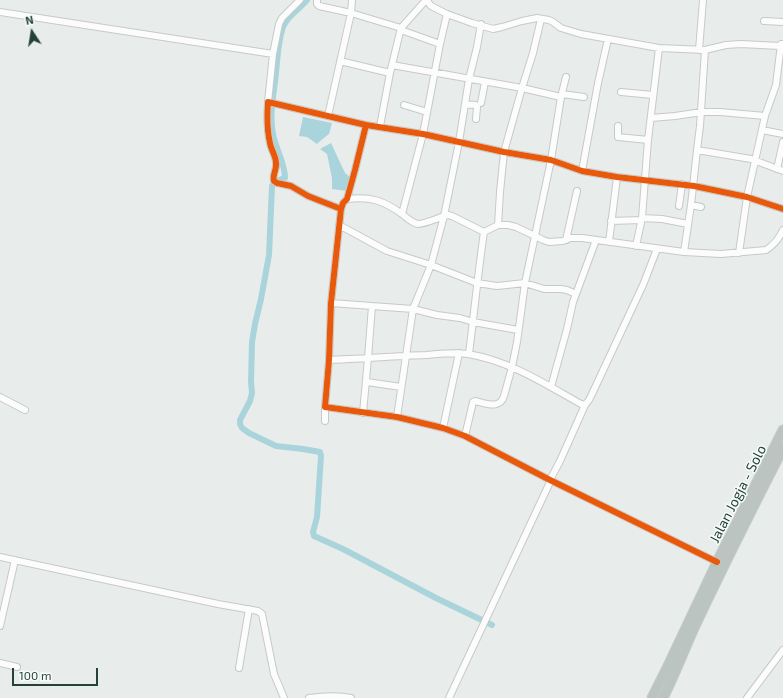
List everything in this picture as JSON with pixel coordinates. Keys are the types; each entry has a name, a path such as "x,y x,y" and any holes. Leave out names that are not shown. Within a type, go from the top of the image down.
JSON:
{"highway":[{"name":"Jalan Jogja - Solo","path":"652,698 717,562 783,430"},
{"path":"663,698 694,628 783,448"}],"street":[{"path":"300,0 280,22 273,54 268,102 269,136 276,163 273,176 274,181 277,183 291,186 308,196 341,209"},
{"path":"317,0 317,4 319,6 351,13 401,29 440,44"},
{"path":"328,116 351,13 352,0"},
{"path":"380,126 390,73 401,29 426,0 430,5 447,14 493,29 537,18 553,22 560,28 608,39 659,48 702,50 731,44 782,45 776,85 765,116 746,197 739,253"},
{"path":"684,252 694,186 696,150 702,112 704,0"},
{"path":"0,12 273,54"},
{"path":"402,214 423,134 447,14"},
{"path":"498,225 504,152 533,53 541,19"},
{"path":"764,21 783,22"},
{"path":"397,417 413,309 430,266 444,216 459,142 469,78 477,47 480,24"},
{"path":"582,171 598,83 608,39"},
{"path":"636,246 642,219 648,140 659,48"},
{"path":"340,61 390,73"},
{"path":"392,65 562,95 584,97"},
{"path":"465,436 474,401 496,405 503,401 512,367 524,283 551,160 566,77"},
{"path":"481,103 485,82"},
{"path":"776,85 783,85"},
{"path":"621,92 653,95"},
{"path":"268,102 366,125 423,134 504,152 551,160 582,171 617,177 694,186 746,197 783,209"},
{"path":"465,104 476,105 476,119"},
{"path":"404,105 427,112"},
{"path":"651,118 702,112 765,116"},
{"path":"325,421 331,303 341,209 343,203 347,199 366,125"},
{"path":"618,126 618,137 648,140"},
{"path":"762,130 783,134"},
{"path":"696,150 740,157 780,170 783,142"},
{"path":"609,242 617,177"},
{"path":"679,206 682,184"},
{"path":"566,240 577,191"},
{"path":"347,199 370,198 381,201 417,224 448,215 484,232"},
{"path":"691,205 701,207"},
{"path":"611,221 642,219 688,224"},
{"path":"484,232 498,225 508,224 549,242 566,240 570,238 582,238 657,249 720,254 766,250 773,246 780,238 783,230"},
{"path":"340,225 387,251 477,283 497,286 524,283 544,290 561,289 576,294"},
{"path":"469,354 484,232"},
{"path":"551,387 576,294 596,240"},
{"path":"449,698 585,405 592,394 643,285 657,249"},
{"path":"331,303 413,309 518,330"},
{"path":"363,413 372,306"},
{"path":"443,428 459,353"},
{"path":"329,360 407,355 469,354 512,367 585,405"},
{"path":"366,382 401,387"},
{"path":"0,397 25,410"},
{"path":"325,407 397,417 443,428 465,436 550,480 717,562"},
{"path":"0,557 218,604 258,611 262,614 274,674 284,698"},
{"path":"0,626 14,560"},
{"path":"239,668 249,609"},
{"path":"747,698 783,650"},
{"path":"0,663 17,667"},
{"path":"310,698 340,696 351,698"}],"water":[{"path":"303,117 332,123 329,134 317,144 307,137 299,136"},
{"path":"331,143 345,173 351,178 347,191 332,189 332,178 327,154 320,149"}],"waterway":[{"path":"307,0 286,21 282,29 280,41 272,104 272,126 276,146 284,167 285,178 276,181 272,186 269,255 252,342 252,393 250,401 240,420 240,424 242,428 249,433 276,446 320,452 317,517 313,532 314,536 343,549 436,598 492,625"}],"cycle path":[{"path":"341,209 308,196 291,186 274,181 276,163 268,133 268,102 366,125 423,134 504,152 551,160 582,171 617,177 694,186 747,197 783,209"},
{"path":"366,125 347,199 343,203 341,209 331,303 329,360 325,407 397,417 443,428 465,436 550,480 717,562"}]}
